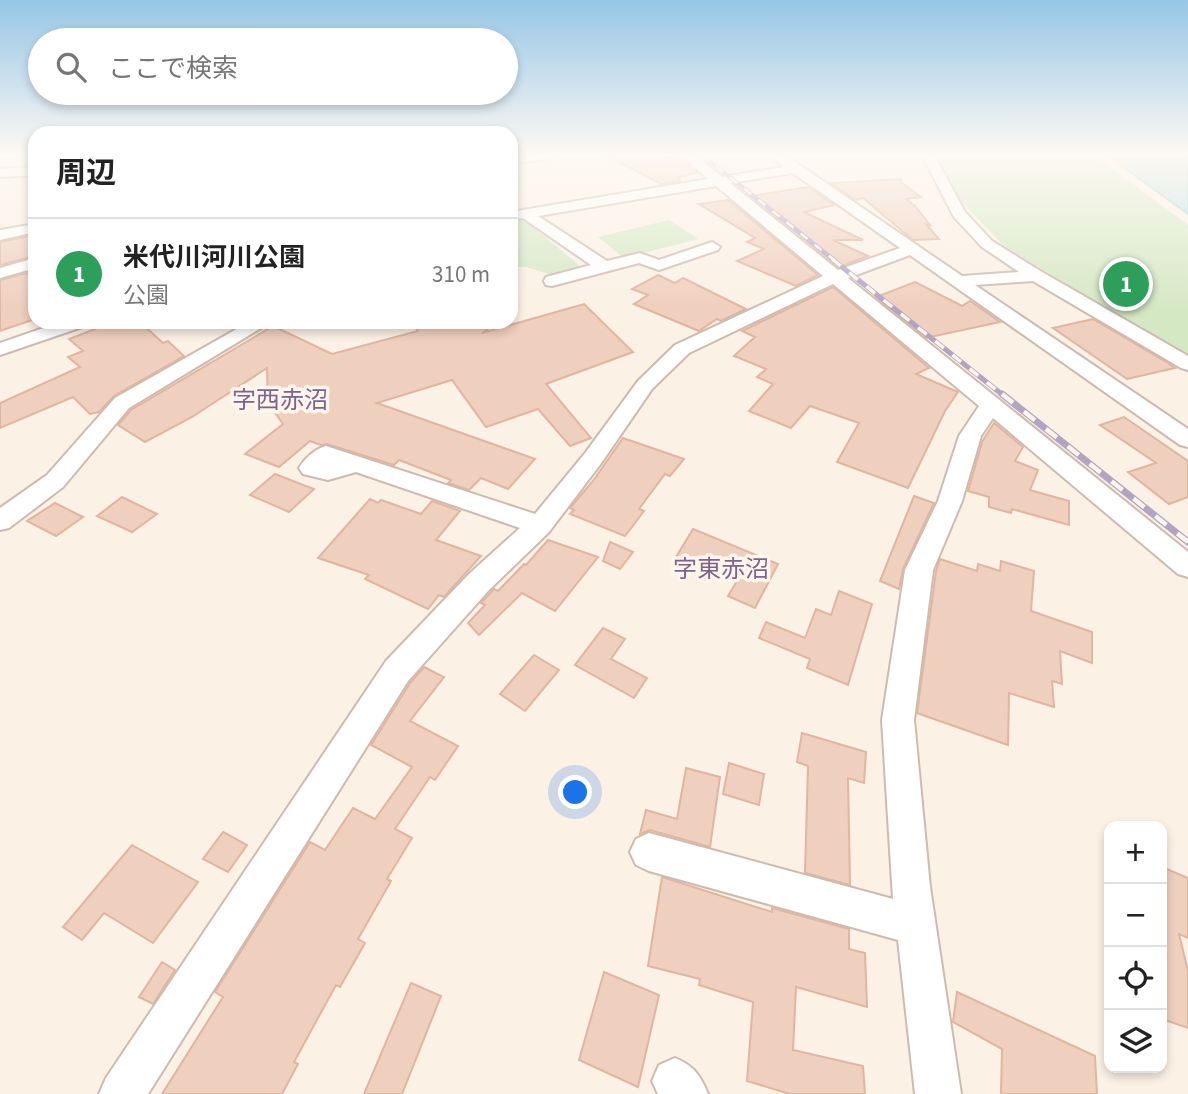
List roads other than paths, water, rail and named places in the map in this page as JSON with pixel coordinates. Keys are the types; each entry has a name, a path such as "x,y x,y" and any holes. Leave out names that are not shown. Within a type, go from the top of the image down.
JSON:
{"street":[{"path":"518,215 569,206"},
{"path":"750,206 1188,567"},
{"path":"847,206 1188,440"},
{"path":"955,206 986,244 1188,365"},
{"path":"518,215 604,267"},
{"path":"0,236 28,230"},
{"path":"552,281 640,258 659,265 712,247"},
{"path":"122,1094 397,671 479,582 540,525 594,457 645,384 682,349 835,276 912,250"},
{"path":"0,273 28,265"},
{"path":"958,281 1036,276"},
{"path":"0,349 52,329"},
{"path":"0,521 55,481 122,403 250,329"},
{"path":"938,1094 916,925 898,720 919,570 950,501 970,436 991,404"},
{"path":"358,464 540,525"},
{"path":"649,852 916,925"}],"water":[{"path":"1177,206 1188,206 1188,214"}],"railway":[{"path":"766,206 834,260"},
{"path":"832,259 1004,396"},
{"path":"1002,394 1188,542"}],"place":[{"name":"米代川河川公園","path":"1126,284"}],"district":[{"name":"字西赤沼","path":"280,400"},
{"name":"字東赤沼","path":"721,569"}]}
